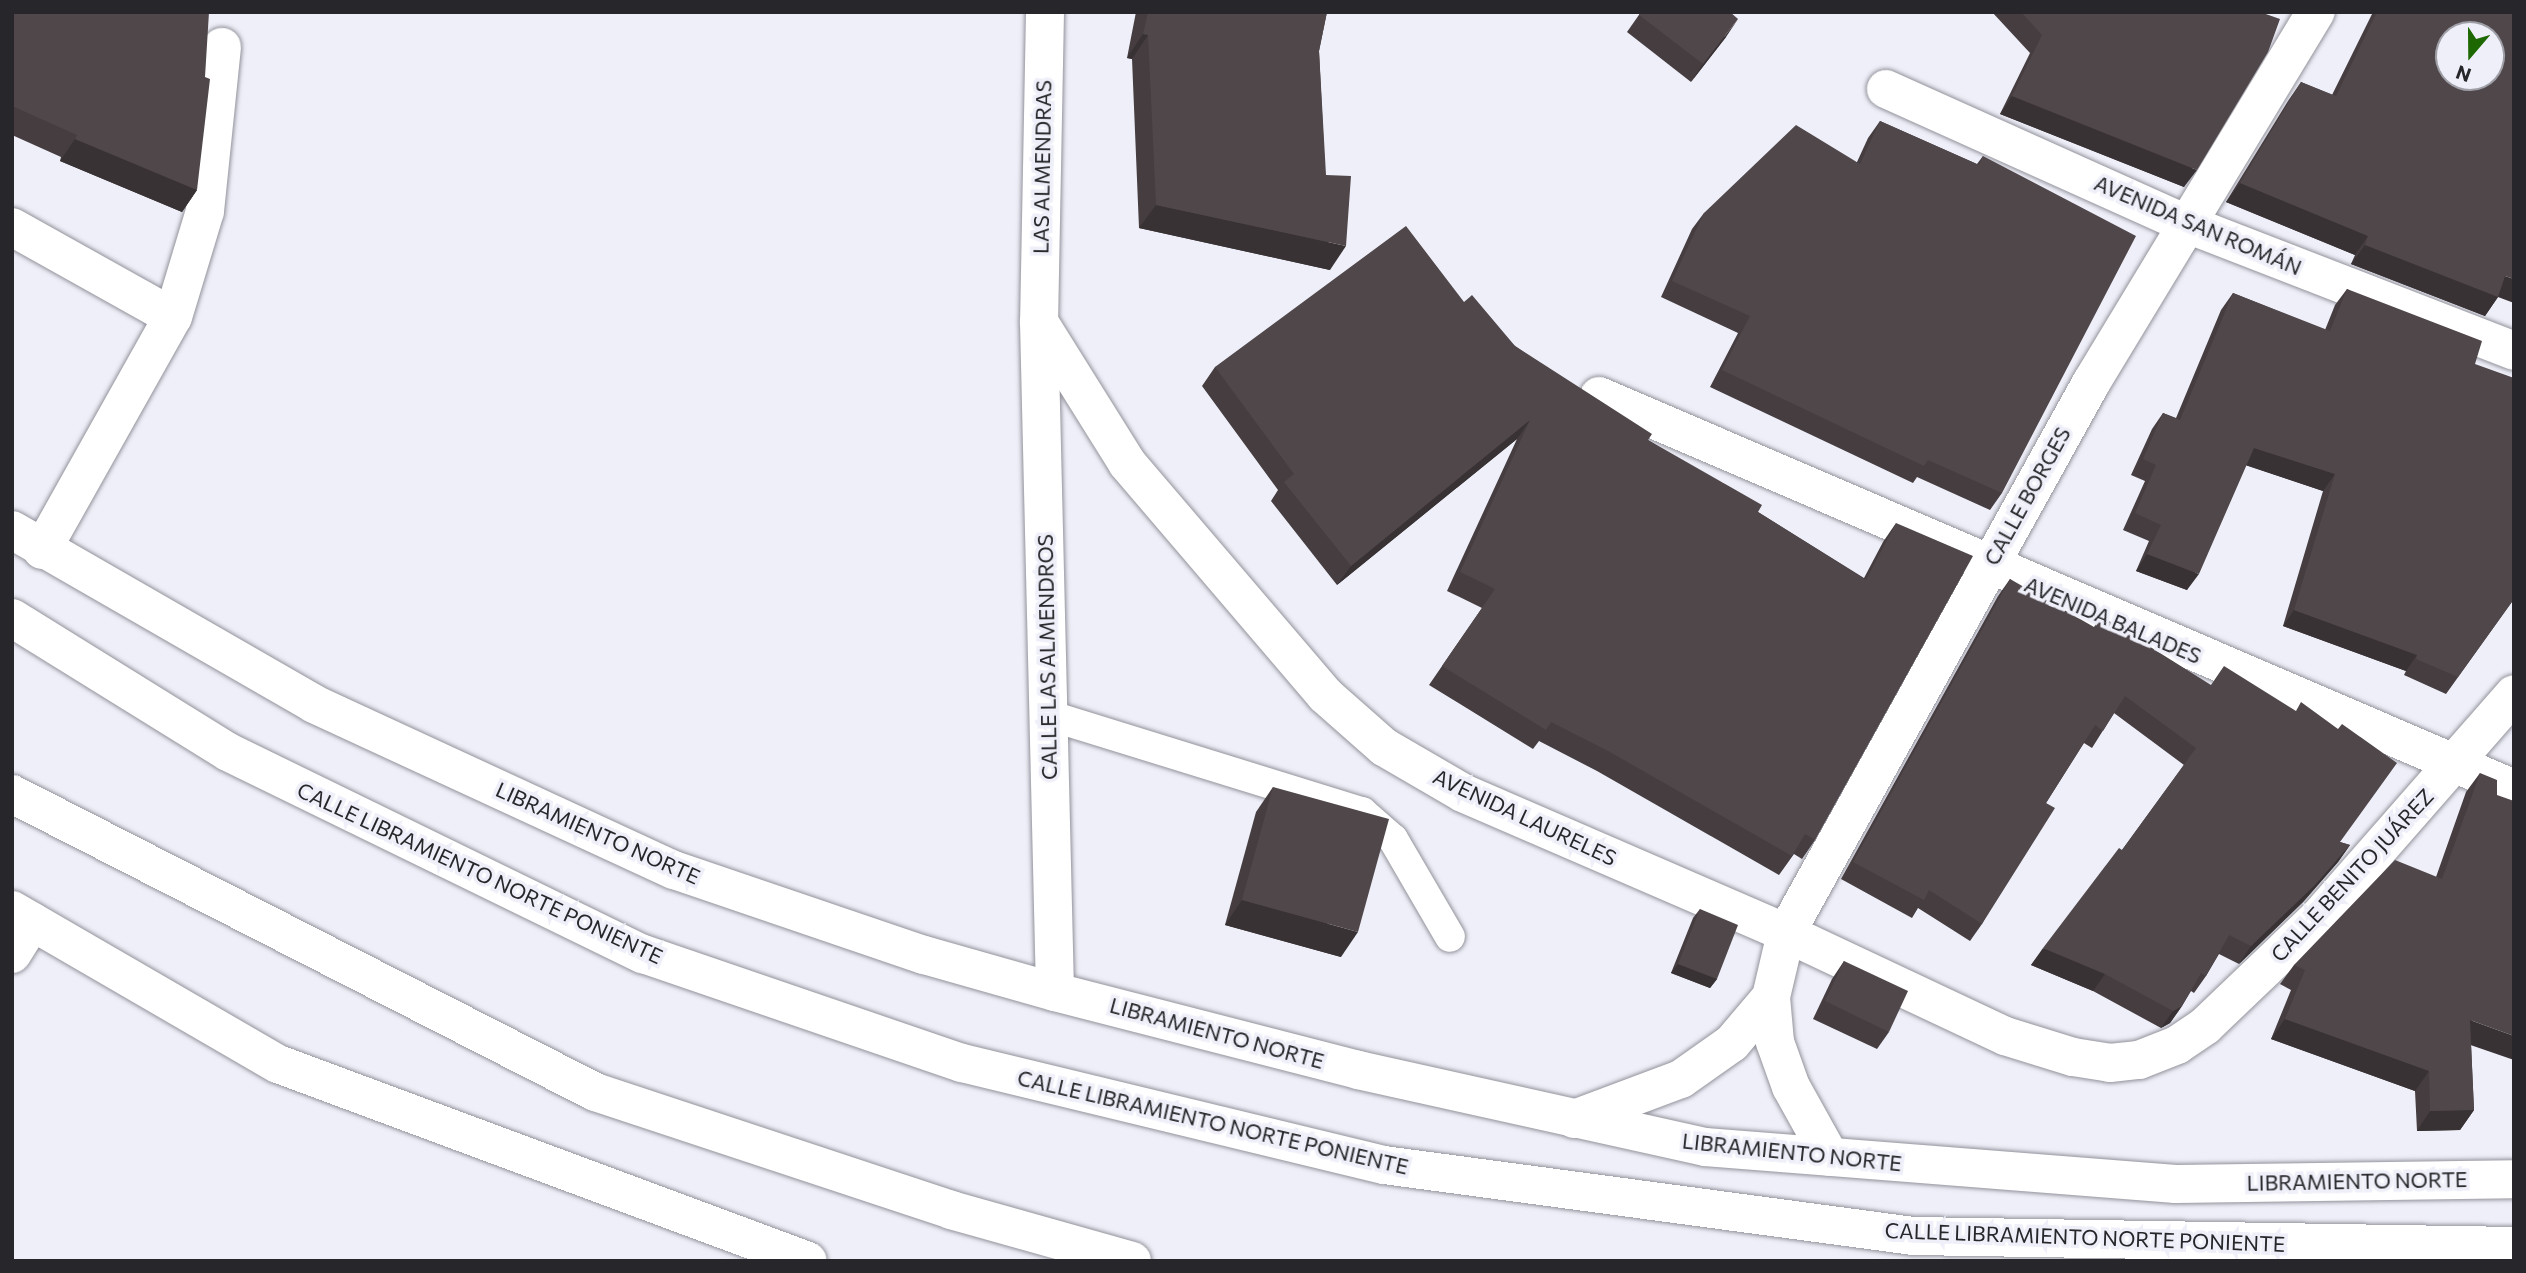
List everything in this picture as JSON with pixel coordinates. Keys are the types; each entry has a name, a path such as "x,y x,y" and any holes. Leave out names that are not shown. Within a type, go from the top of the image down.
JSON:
{"main road":[{"name":"LAS ALMENDRAS","path":"1039,322 1045,12"},
{"name":"CALLE BORGES","path":"1830,1157 1791,1087 1775,1042 1771,997 1786,933 1987,566 2091,383 2316,12"},
{"path":"27,540 173,317 205,211 222,47"},
{"name":"AVENIDA SAN ROMÁN","path":"1886,89 2187,224 2514,351"},
{"path":"12,228 173,317"},
{"name":"CALLE LAS ALMENDROS","path":"1039,322 1055,992"},
{"name":"AVENIDA LAURELES","path":"1039,322 1127,463 1325,695 1384,747 1463,793 1786,933 2005,1035 2073,1057 2110,1063 2139,1060"},
{"name":"AVENIDA BALADES","path":"1598,396 1987,566 2514,789"},
{"name":"LIBRAMIENTO NORTE","path":"27,540 314,704 674,870 924,956 1358,1070 1704,1147 2176,1184 2514,1180"},
{"name":"CALLE LIBRAMIENTO NORTE PONIENTE","path":"12,618 228,752 643,954 962,1063 1384,1165 1913,1236 2514,1246"},
{"name":"CALLE BENITO JUÁREZ","path":"2139,1060 2177,1045 2205,1026 2319,917 2514,694"},
{"path":"12,794 596,1092 951,1210 1132,1261"},
{"path":"19,928 278,1064 808,1261"},
{"name":"CALLE BORGES","path":"1574,1119 1681,1079 1732,1043 1771,997"}],"lane":[{"path":"1048,715 1362,812 1393,839 1450,937"}],"building":[{"path":"12,12 209,12 205,77 210,79 197,190 75,139 77,135 12,106"},
{"path":"1148,12 1327,12 1319,51 1326,175 1351,176 1346,246 1156,205 1148,35 1143,34"},
{"path":"1641,12 1730,12 1738,19 1703,64 1639,15"},
{"path":"2021,12 2260,12 2280,19 2268,52 2197,170 2012,96 2042,35"},
{"path":"2377,12 2514,12 2514,279 2505,276 2498,297 2365,245 2368,236 2240,183 2301,82 2336,96"},
{"path":"1880,121 1979,165 1983,156 2136,236 2002,493 1928,460 1924,466 1722,370 1750,316 1672,281 1704,213 1796,125 1860,164"},
{"path":"1406,226 1464,302 1472,295 1515,346 1652,434 1648,440 1762,505 1758,512 1866,580 1896,523 1973,556 1815,840 1805,834 1792,856 1610,752 1551,722 1546,730 1442,666 1495,589 1460,572 1530,420 1351,566 1284,482 1294,474 1215,367"},
{"path":"2347,289 2482,341 2475,364 2514,378 2514,599 2458,677 2416,659 2417,655 2294,610 2335,474 2254,448 2199,574 2147,554 2161,525 2135,513 2156,465 2143,459 2163,413 2180,420 2233,293 2330,331"},
{"path":"2010,579 2094,627 2101,616 2211,685 2224,666 2296,711 2301,702 2338,729 2342,724 2397,763 2340,842 2350,845 2315,885 2251,946 2229,935 2206,976 2201,973 2182,1006 2173,1011 2105,974 2043,948 2119,848 2122,850 2196,748 2125,696 2103,731 2095,725 2046,803 2055,808 1982,924 1929,890 1924,900 1853,862"},
{"path":"2480,773 2497,780 2497,795 2514,801 2514,1036 2470,1020 2474,1110 2430,1111 2429,1071 2285,1019 2305,970 2294,965 2395,860 2442,879"},
{"path":"1273,787 1389,819 1358,932 1242,900"},
{"path":"1700,909 1738,925 1717,979 1678,964"},
{"path":"1844,961 1908,991 1889,1032 1825,1001"}]}
